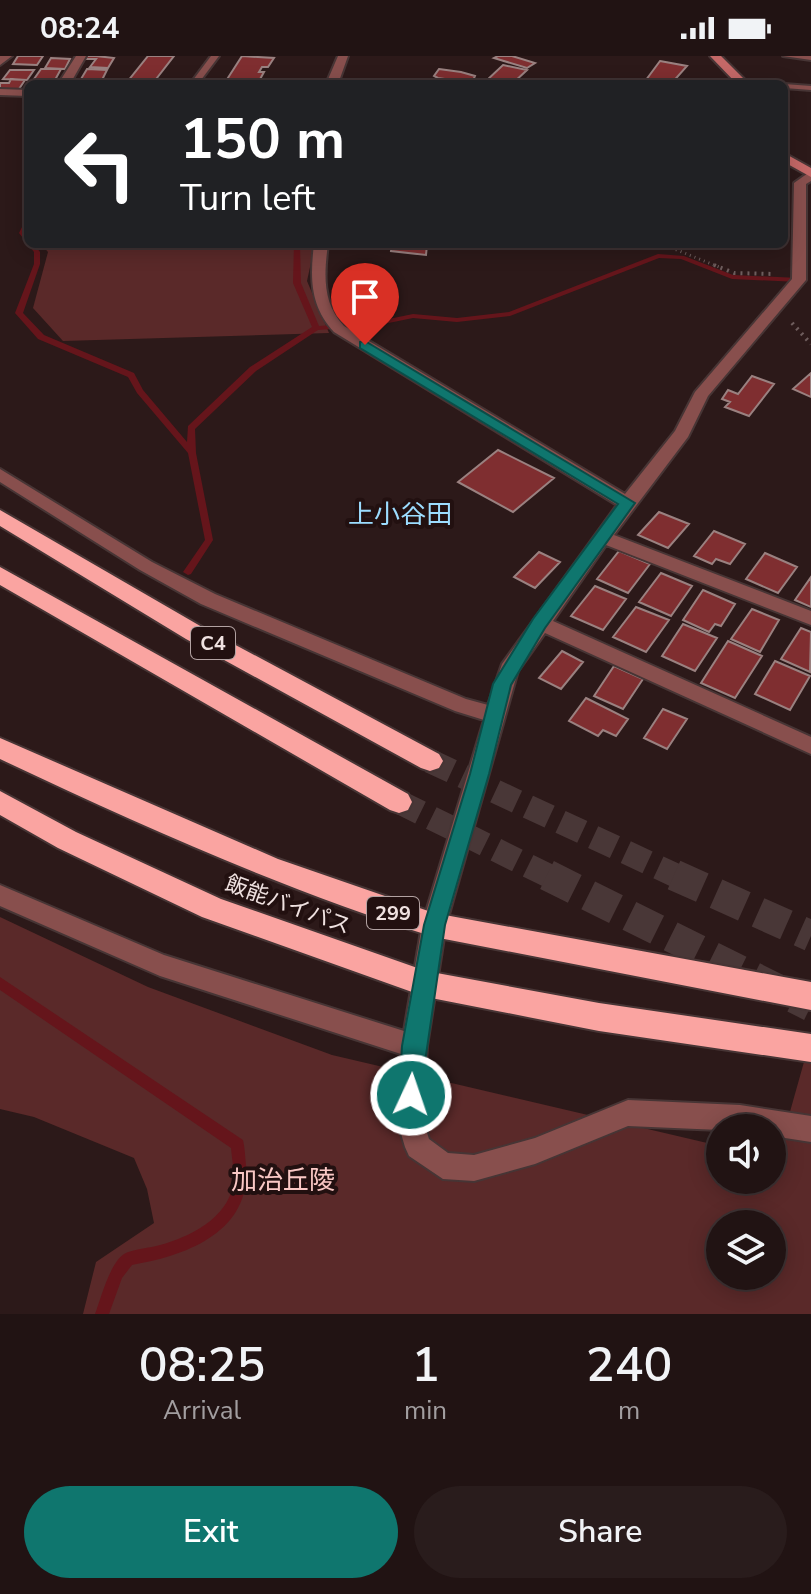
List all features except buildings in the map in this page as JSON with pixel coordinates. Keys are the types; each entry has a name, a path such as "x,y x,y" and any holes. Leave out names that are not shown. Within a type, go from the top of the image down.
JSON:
{"highway":[{"name":"C4","path":"0,517 194,633 430,761"},
{"name":"C4","path":"0,575 158,668 399,802"},
{"name":"飯能バイパス","path":"0,748 145,816 376,908 434,925 811,996"},
{"name":"飯能バイパス","path":"0,802 67,840 212,908 426,984 599,1017 811,1048"}],"street":[{"path":"0,62 7,56"},
{"path":"66,80 81,56"},
{"path":"334,80 343,56"},
{"path":"715,56 739,80"},
{"path":"0,92 24,93"},
{"path":"788,160 811,174 800,183 805,276 701,395 682,433 539,623 509,669 493,714 480,774 434,925 414,1046 410,1120 418,1147 443,1166 474,1168 535,1151 628,1113 740,1118 811,1129"},
{"path":"321,248 317,278 325,317 339,329 627,503"},
{"path":"0,474 146,566 208,599 462,706 493,714"},
{"path":"603,537 811,618"},
{"path":"539,623 811,746"},
{"path":"0,895 160,965 414,1046"}],"lane":[{"path":"197,80 215,56"},
{"path":"787,56 811,58"},
{"path":"788,86 811,88"}],"path":[{"path":"672,248 734,273 805,276"},
{"path":"773,313 794,323 799,334 811,344"}],"green space":[{"path":"44,248 314,248 307,281 329,333 63,341 33,308 48,252"},
{"name":"加治丘陵","path":"0,917 148,987 332,1055 706,1143 706,1194 786,1194 786,1126 811,1037 811,1314 83,1314 96,1262 154,1223 147,1189 134,1158 34,1117 0,1109"}],"waterway":[{"path":"24,229 24,236"},
{"path":"34,248 37,252 37,264 19,313 41,337 131,375 140,391 191,451"},
{"path":"297,248 297,283 316,328"},
{"path":"316,328 374,324 413,316 457,320 510,314 658,256 682,257 732,277 799,280"},
{"path":"188,572 209,540 192,453 191,428 253,369 316,328"},
{"path":"0,983 238,1145 239,1189 233,1205 222,1219 210,1230 178,1247 128,1259 117,1274 102,1314"}],"tunnel":[{"path":"430,761 679,877"},
{"path":"399,802 551,877"},
{"path":"547,875 811,1006"},
{"path":"674,875 811,936"}],"district":[{"name":"上小谷田","path":"400,514"}],"route":[{"path":"365,345 627,503 539,623 502,684 480,774 434,925 414,1046 411,1095"}]}
